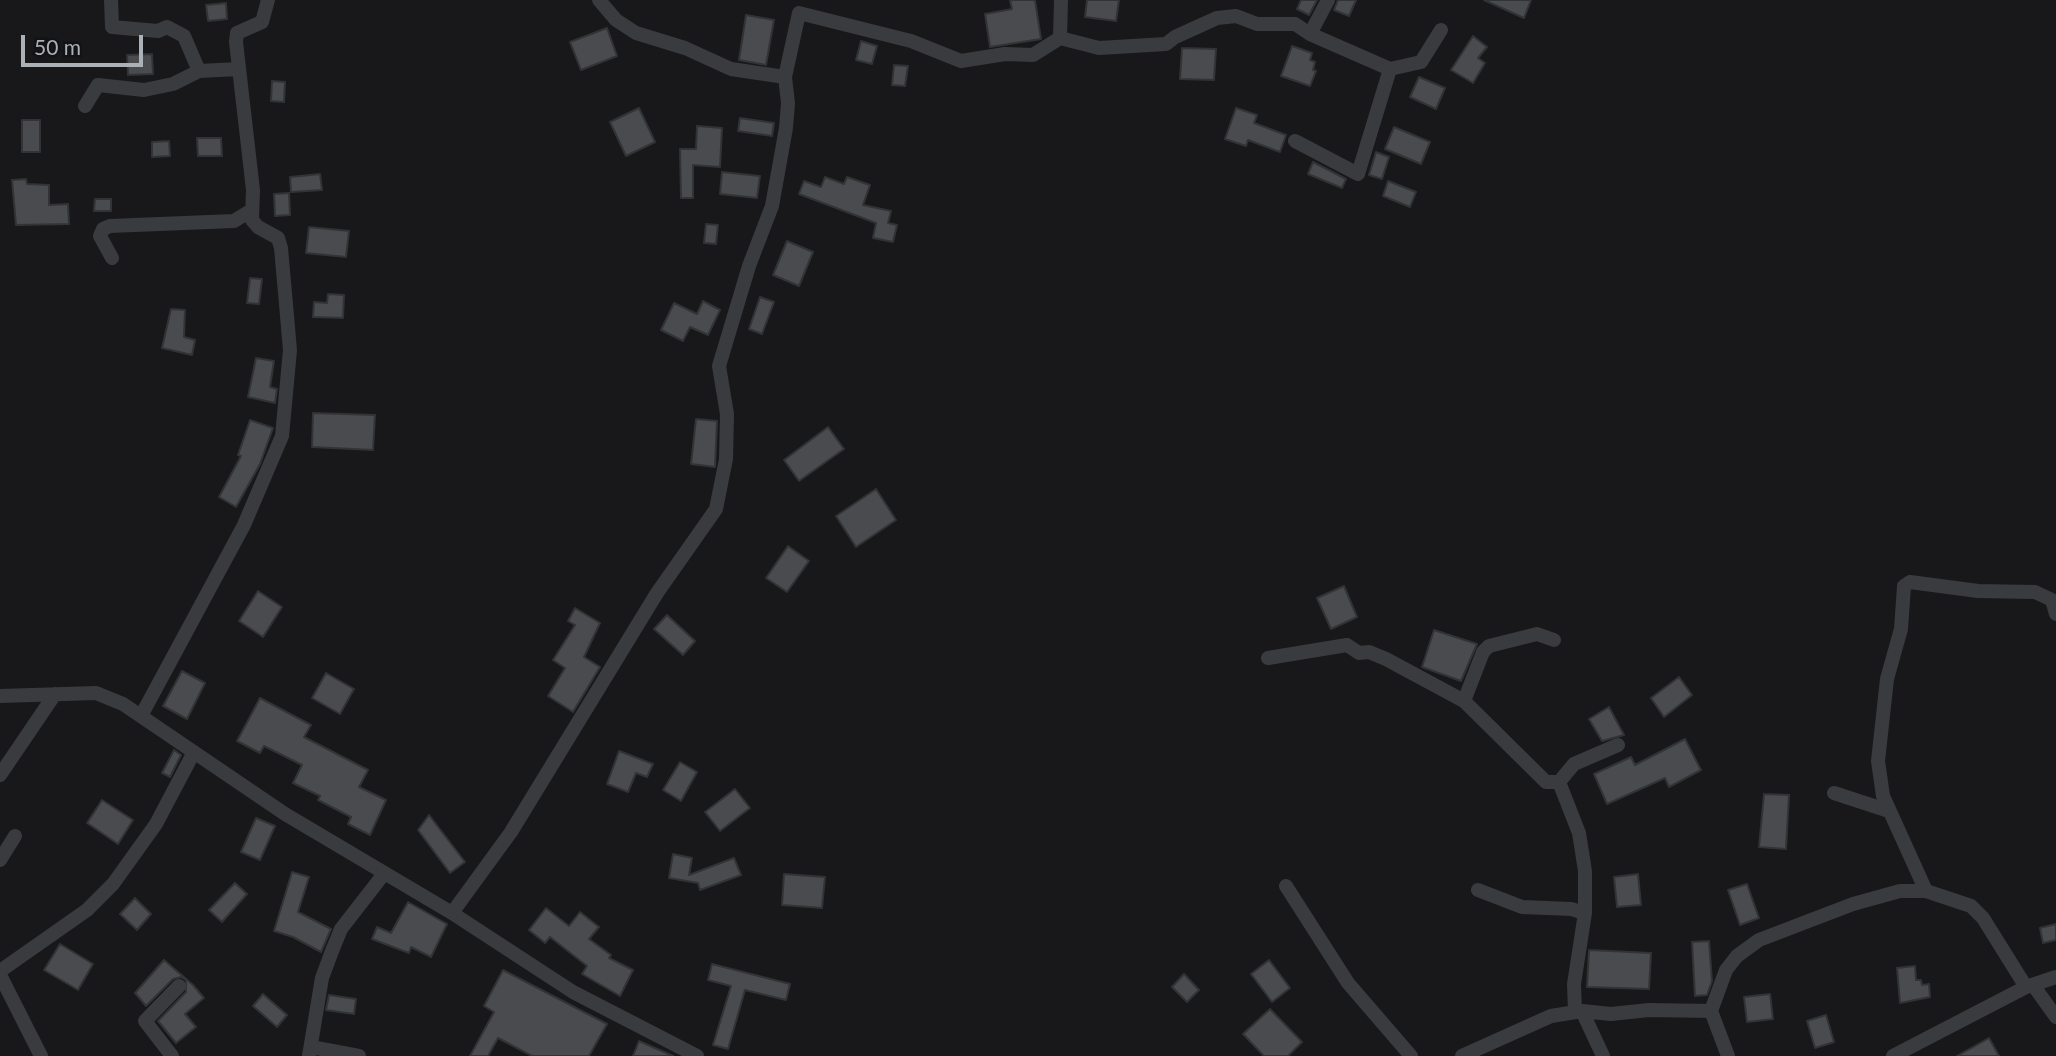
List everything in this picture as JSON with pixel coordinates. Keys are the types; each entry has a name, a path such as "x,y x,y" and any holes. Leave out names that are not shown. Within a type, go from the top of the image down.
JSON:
{"street":[{"path":"111,0 112,27 158,31 167,27 184,36 199,71"},
{"path":"141,716 244,525 282,436 290,350 281,248 278,238 255,225 236,35 262,22 268,0"},
{"path":"599,0 616,20 636,33 685,48 732,69 785,77"},
{"path":"1060,38 1061,0"},
{"path":"1310,34 1328,0"},
{"path":"452,913 511,832 657,593 716,509 723,485 727,425 719,366 749,267 772,206 786,128 788,103 785,77 801,7 911,41 961,61 1005,54 1032,55 1060,38 1099,48 1166,44 1208,22 1236,16 1256,24 1295,24 1310,34 1390,69 1421,62 1441,30"},
{"path":"85,106 98,85 144,90 173,84 199,71 239,69"},
{"path":"1295,141 1359,173 1390,69"},
{"path":"112,258 100,236 103,229 110,226 234,221 252,210"},
{"path":"1926,891 1889,811 1880,782 1880,728 1887,679 1901,629 1906,583 2042,594 2052,600 2056,614"},
{"path":"1464,701 1483,652 1489,646 1537,634 1553,640"},
{"path":"1268,657 1347,645 1359,653 1369,652 1386,659 1464,701 1546,782 1559,782"},
{"path":"0,775 55,694"},
{"path":"0,696 105,695 383,875 452,913 573,992 697,1056"},
{"path":"1559,782 1574,764 1618,745"},
{"path":"41,1056 0,973 87,910 113,884 156,824 194,752"},
{"path":"1559,782 1581,844 1585,872 1585,914 1574,984 1579,1011 1603,1056"},
{"path":"1834,793 1889,811"},
{"path":"0,860 15,836"},
{"path":"359,1056 310,1051 322,978 341,929 383,875"},
{"path":"1286,886 1348,983 1411,1056"},
{"path":"1478,890 1522,907 1571,909 1585,914"},
{"path":"1728,1056 1711,1012 1726,970 1759,940 1853,904 1906,890 1926,891 1971,906 1983,918 2030,986 2056,1017"},
{"path":"1893,1056 2030,986 2056,977"},
{"path":"172,1056 145,1021 179,986"},
{"path":"1462,1056 1550,1016 1579,1011 1611,1014 1649,1010 1711,1012"}],"building":[{"path":"1010,0 1035,0 1041,39 990,47 985,14 1012,9"},
{"path":"1087,0 1119,0 1116,21 1085,17"},
{"path":"1301,0 1317,0 1309,15 1297,9"},
{"path":"1338,0 1356,0 1349,16 1334,10"},
{"path":"1484,0 1531,0 1524,18"},
{"path":"226,3 227,19 208,21 206,5"},
{"path":"746,15 774,20 766,65 739,60"},
{"path":"607,28 617,56 581,70 570,42"},
{"path":"1473,36 1487,47 1478,58 1485,63 1473,83 1451,70"},
{"path":"861,41 877,46 872,64 856,60"},
{"path":"1292,46 1312,53 1310,60 1315,62 1313,70 1316,71 1310,86 1281,76"},
{"path":"1182,48 1216,49 1214,80 1180,79"},
{"path":"152,54 153,74 128,75 127,55"},
{"path":"894,65 908,66 905,86 892,85"},
{"path":"1419,77 1445,88 1436,109 1410,97"},
{"path":"272,81 285,82 284,102 271,101"},
{"path":"639,108 655,142 626,156 610,122"},
{"path":"1236,108 1257,115 1254,123 1286,135 1280,152 1248,140 1246,146 1225,139"},
{"path":"740,118 774,123 772,136 738,131"},
{"path":"22,120 40,120 40,152 22,152"},
{"path":"697,126 722,128 720,167 693,165 693,198 681,198 680,149 696,149"},
{"path":"1394,127 1430,142 1421,164 1385,149"},
{"path":"197,138 221,138 222,156 198,156"},
{"path":"169,141 170,156 152,157 152,142"},
{"path":"1376,152 1389,157 1382,179 1369,175"},
{"path":"1313,162 1346,179 1342,188 1308,174"},
{"path":"722,172 760,176 757,198 720,194"},
{"path":"320,174 322,190 291,192 290,177"},
{"path":"825,177 844,184 847,177 870,185 863,205 891,211 888,223 897,225 893,242 873,238 876,223 799,194 804,181 821,187"},
{"path":"26,179 27,184 49,185 49,205 68,204 69,224 16,225 12,180"},
{"path":"1388,181 1416,192 1410,207 1383,196"},
{"path":"289,193 290,215 275,216 274,194"},
{"path":"95,199 111,199 111,211 94,211"},
{"path":"706,224 718,225 716,244 704,243"},
{"path":"309,227 349,231 346,257 306,253"},
{"path":"787,241 813,252 799,286 773,275"},
{"path":"250,278 262,279 259,304 247,303"},
{"path":"328,294 344,295 343,318 313,317 314,302 327,303"},
{"path":"760,297 774,302 762,334 749,329"},
{"path":"703,301 720,310 708,335 690,327 683,341 661,330 674,303 697,314"},
{"path":"171,309 185,310 184,337 195,340 192,355 162,348"},
{"path":"256,358 274,361 270,387 277,389 275,403 248,397"},
{"path":"313,413 375,415 373,450 312,447"},
{"path":"696,419 717,421 715,467 691,464"},
{"path":"250,420 273,428 260,464 236,507 219,497 241,456 238,455"},
{"path":"828,427 844,449 799,481 784,460"},
{"path":"876,489 896,520 856,547 836,516"},
{"path":"788,546 809,561 787,592 766,578"},
{"path":"1344,586 1357,617 1331,629 1317,598"},
{"path":"258,591 282,607 263,637 239,621"},
{"path":"575,608 600,623 584,657 600,667 573,712 548,696 565,668 553,660 575,625 568,621"},
{"path":"667,615 695,641 683,655 654,629"},
{"path":"1434,630 1477,644 1461,681 1422,667"},
{"path":"182,671 205,683 187,719 163,706"},
{"path":"326,673 354,689 340,714 312,698"},
{"path":"1679,677 1692,695 1664,717 1651,698"},
{"path":"260,698 311,725 304,737 368,770 359,787 386,800 370,835 348,824 351,817 318,800 320,796 293,783 302,765 264,746 260,753 237,741"},
{"path":"1609,707 1624,735 1602,741 1589,719"},
{"path":"1685,739 1701,770 1669,787 1665,778 1607,804 1594,774 1631,757 1635,765"},
{"path":"174,750 181,755 170,777 162,773"},
{"path":"619,751 653,764 647,777 636,773 628,792 607,784"},
{"path":"680,762 697,772 681,801 663,790"},
{"path":"735,789 750,808 720,831 705,812"},
{"path":"1764,794 1789,795 1786,849 1759,847"},
{"path":"102,800 133,820 118,844 87,823"},
{"path":"429,815 465,862 450,873 418,830"},
{"path":"256,818 275,826 260,860 241,852"},
{"path":"673,854 692,858 689,875 734,858 741,875 700,890 698,883 669,878"},
{"path":"292,872 309,877 298,912 331,929 321,952 293,937 274,931"},
{"path":"784,874 825,877 822,908 782,905"},
{"path":"1638,874 1641,905 1617,907 1614,877"},
{"path":"235,883 247,894 222,922 209,910"},
{"path":"1747,884 1759,918 1740,925 1728,890"},
{"path":"135,898 151,914 137,930 120,914"},
{"path":"408,902 447,924 431,957 411,947 409,953 372,939 377,927 391,933"},
{"path":"546,908 569,926 580,912 599,927 589,939 611,955 609,958 633,970 620,996 582,974 587,966 550,937 545,943 529,930"},
{"path":"2056,924 2056,940 2043,943 2040,928"},
{"path":"1709,941 1712,981 1707,995 1695,996 1692,942"},
{"path":"60,944 93,964 78,990 44,970"},
{"path":"1589,950 1651,953 1649,989 1587,987"},
{"path":"164,960 193,985 204,998 185,1014 196,1027 176,1043 158,1021 186,992 186,980 181,977 173,979 146,1006 135,993"},
{"path":"1269,960 1290,988 1272,1002 1251,974"},
{"path":"712,964 790,984 786,1000 745,990 728,1049 713,1045 731,986 708,980"},
{"path":"1915,966 1916,980 1921,980 1922,985 1929,984 1930,997 1900,1003 1897,968"},
{"path":"503,970 607,1024 589,1056 532,1056 498,1038 488,1056 470,1056 494,1012 484,1006"},
{"path":"1184,974 1199,990 1187,1002 1172,987"},
{"path":"263,994 287,1015 277,1027 253,1006"},
{"path":"1770,994 1773,1019 1747,1022 1744,997"},
{"path":"329,995 356,999 354,1014 326,1010"},
{"path":"1270,1009 1302,1042 1288,1056 1264,1056 1243,1034"},
{"path":"1826,1015 1834,1042 1815,1048 1807,1021"},
{"path":"1989,1038 1999,1056 1957,1056"},
{"path":"639,1041 673,1056 633,1056"}]}
